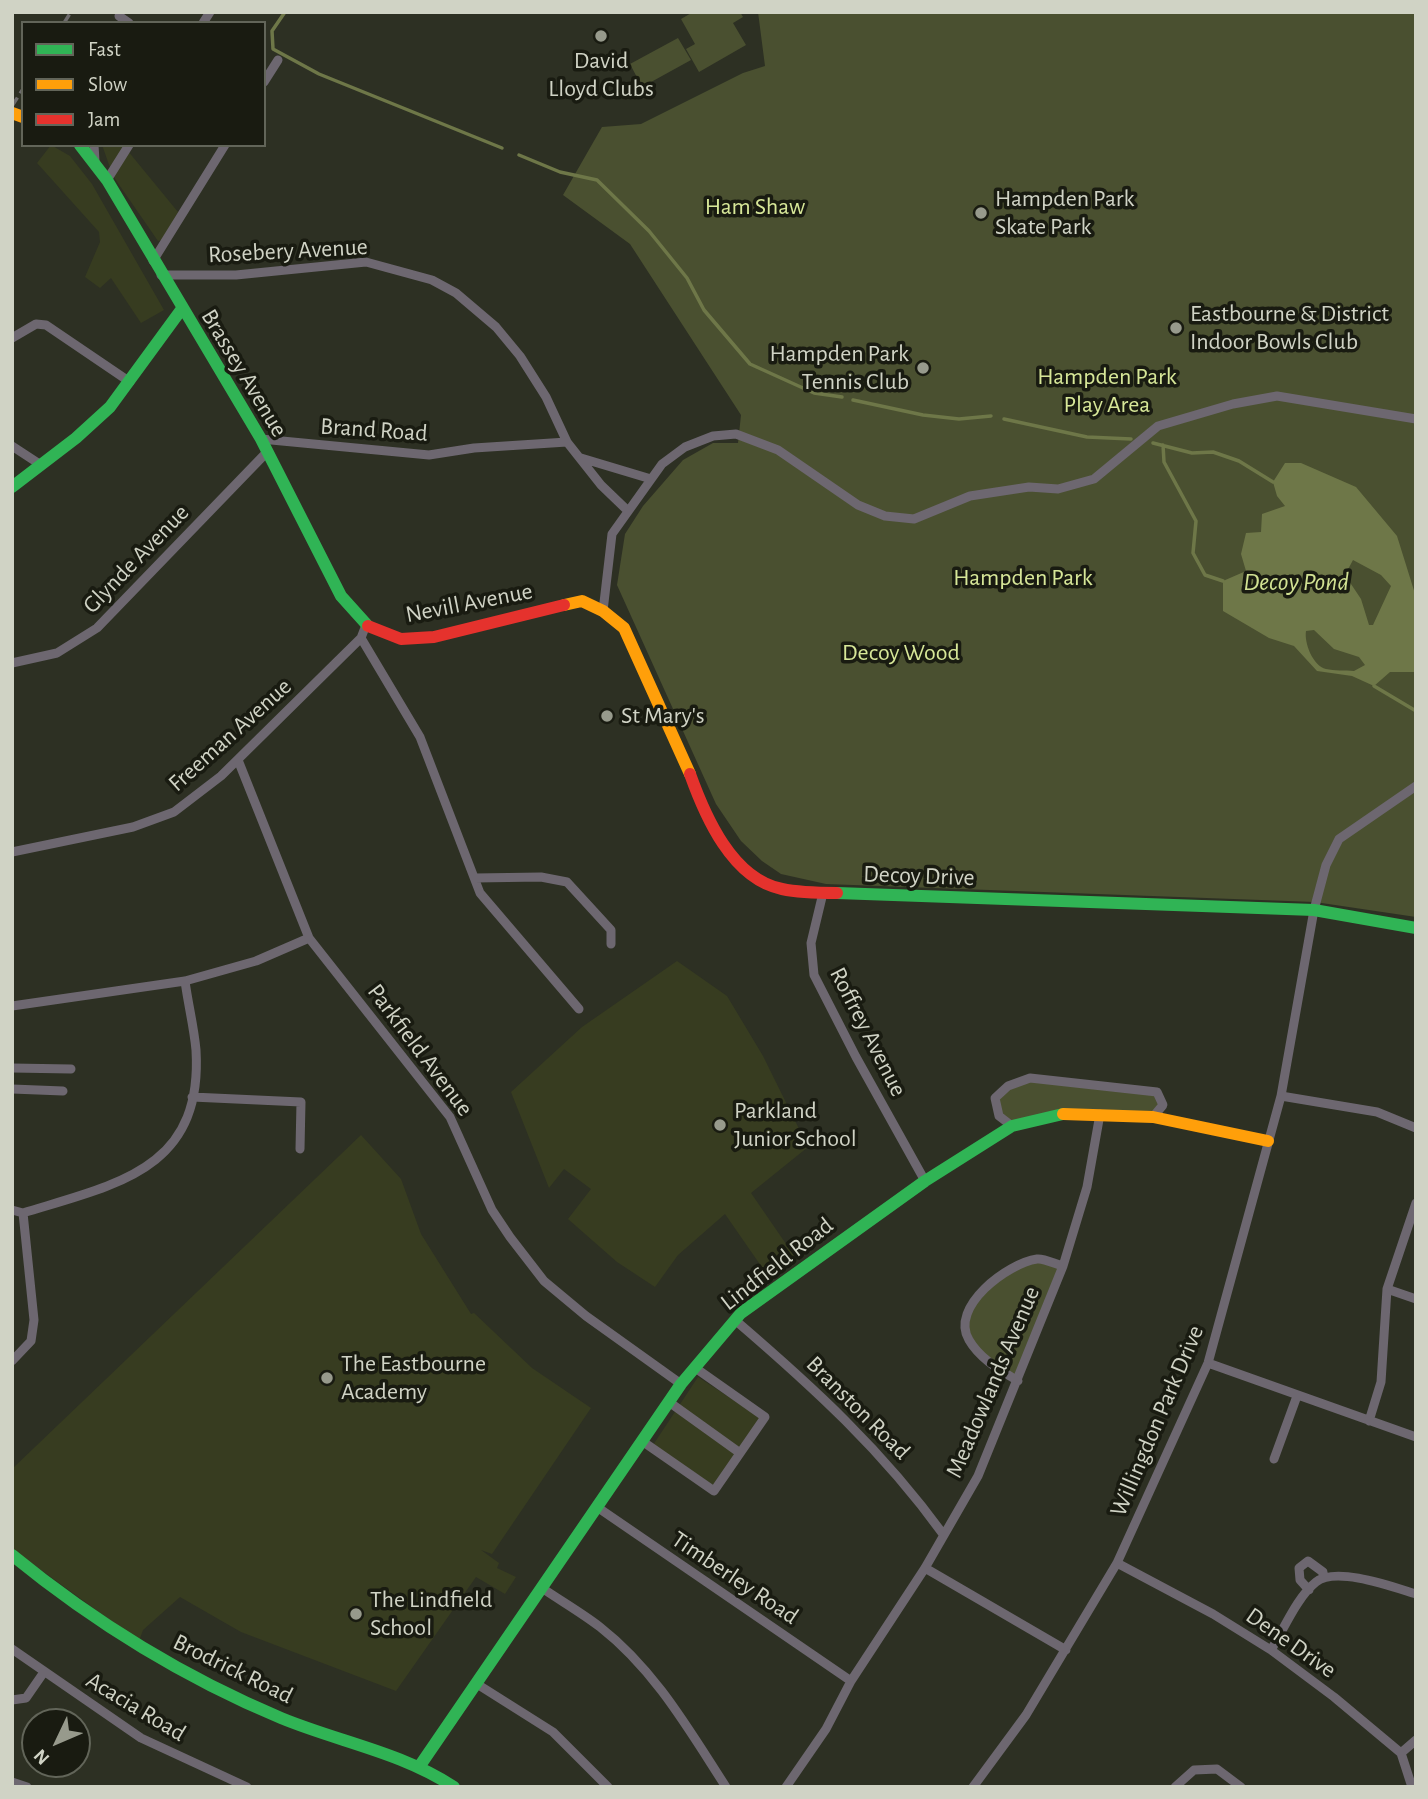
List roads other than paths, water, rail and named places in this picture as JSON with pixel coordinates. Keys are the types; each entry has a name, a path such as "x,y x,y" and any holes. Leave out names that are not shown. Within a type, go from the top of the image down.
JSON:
{"street":[{"path":"266,79 278,60"},
{"name":"Brassey Avenue","path":"82,147 107,180 181,310 261,439 341,596 366,625"},
{"path":"94,147 94,161"},
{"path":"107,180 128,147"},
{"path":"153,261 224,147"},
{"name":"Rosebery Avenue","path":"161,275 236,275 366,262 432,280 456,293 496,327 520,356 546,397 567,442 601,485 628,511"},
{"path":"12,487 110,407 181,310"},
{"path":"12,338 36,324 46,325 130,382"},
{"path":"603,611 612,534 662,464 685,447 713,436 736,434 778,450 858,505 885,516 915,519 970,496 1029,487 1058,489 1094,479 1158,426 1233,404 1277,396 1416,419"},
{"name":"Brand Road","path":"261,439 429,455 474,448 567,442"},
{"path":"12,446 41,465"},
{"name":"Glynde Avenue","path":"12,663 57,653 97,628 267,452"},
{"path":"579,457 651,479"},
{"name":"Nevill Avenue","path":"366,625 401,639 434,637 583,600"},
{"name":"Decoy Drive","path":"583,600 603,611 624,628 682,753 702,810 727,848 751,874 780,889 823,893 1314,910 1416,928"},
{"name":"Freeman Avenue","path":"12,852 133,827 174,812 238,760 361,638 366,625"},
{"path":"361,638 420,737 480,893 579,1009"},
{"name":"Parkfield Avenue","path":"238,760 309,939 450,1117 492,1210 544,1281 586,1316 681,1384"},
{"name":"Willingdon Park Drive","path":"973,1787 1026,1715 1117,1563 1208,1363 1237,1266 1281,1096 1314,910 1326,865 1339,839 1416,786"},
{"path":"475,878 541,877 567,882 611,930 611,944"},
{"name":"Roffrey Avenue","path":"823,893 811,943 814,975 856,1058 925,1181"},
{"path":"12,1006 185,981 256,961 309,939"},
{"path":"12,1210 23,1213 134,1175 158,1161 172,1147 185,1125 192,1097 196,1051 185,981"},
{"path":"12,1068 71,1069"},
{"path":"1012,1126 999,1116 995,1098 1008,1086 1030,1078 1157,1092 1163,1105 1153,1117"},
{"path":"12,1089 63,1091"},
{"path":"1281,1096 1377,1112 1416,1128"},
{"path":"192,1097 301,1102 300,1149"},
{"name":"Lindfield Road","path":"419,1767 681,1384 735,1320 770,1290 925,1181 1012,1126 1056,1114 1153,1117 1268,1141"},
{"name":"Meadowlands Avenue","path":"786,1787 826,1730 851,1681 925,1568 978,1476 1063,1266 1087,1187 1100,1114"},
{"path":"1369,1421 1381,1382 1387,1289 1416,1203"},
{"path":"12,1361 31,1341 34,1320 23,1213"},
{"path":"1018,1381 985,1359 967,1338 966,1312 979,1293 1007,1271 1038,1259 1063,1266"},
{"path":"1387,1289 1416,1299"},
{"name":"Branston Road","path":"735,1320 859,1431 905,1482 943,1534"},
{"path":"1208,1363 1416,1437"},
{"path":"642,1441 713,1491 740,1453 765,1417 694,1367"},
{"path":"1274,1459 1297,1396"},
{"path":"669,1402 740,1453"},
{"name":"Timberley Road","path":"597,1507 851,1681"},
{"name":"Brodrick Road","path":"12,1555 90,1614 204,1682 289,1721 419,1767 454,1787"},
{"path":"1309,1590 1300,1580 1299,1568 1308,1561 1315,1563 1323,1572 1323,1578"},
{"name":"Dene Drive","path":"1117,1563 1213,1614 1271,1650 1334,1697 1401,1753"},
{"path":"925,1568 1066,1650"},
{"path":"1271,1650 1309,1590 1323,1578 1339,1575 1416,1594"},
{"path":"542,1588 601,1627 641,1667 684,1719 726,1787"},
{"name":"Acacia Road","path":"12,1650 141,1738 247,1787"},
{"path":"12,1700 26,1698 44,1672"},
{"path":"477,1684 553,1732 608,1787"},
{"path":"1412,1787 1401,1753 1416,1740"},
{"path":"1175,1787 1194,1770 1217,1769 1241,1787"},
{"path":"12,1782 27,1787"}],"water":[{"name":"Decoy Pond","path":"1285,463 1301,463 1356,487 1397,536 1416,597 1416,672 1390,672 1374,686 1352,676 1317,671 1294,646 1269,638 1223,611 1223,581 1246,571 1241,554 1246,533 1261,532 1262,514 1285,506 1277,496 1273,482","holes":["1353,560 1381,575 1391,586 1373,625 1369,625 1361,599 1345,575","1314,630 1334,649 1359,657 1365,665 1354,671 1321,667 1313,659 1306,642 1306,631"]}],"waterway":[{"path":"285,12 272,31 273,49 319,74 502,148"},
{"path":"519,155 560,172 597,180 649,231 687,278 704,310 750,364 814,393 842,397"},
{"path":"853,400 923,415 959,419 991,416"},
{"path":"1004,419 1087,437 1131,439"},
{"path":"1153,443 1192,453 1213,452 1239,461 1273,482"},
{"path":"1163,445 1164,462 1196,521 1193,553 1205,575 1223,581"},
{"path":"1374,686 1416,711"}],"railway":[{"path":"65,21 71,12"},
{"path":"12,106 21,92"}],"place":[{"name":"David Lloyd Clubs","path":"601,36"},
{"name":"Hampden Park Skate Park","path":"981,213"},
{"name":"Eastbourne & District Indoor Bowls Club","path":"1176,328"},
{"name":"Hampden Park Tennis Club","path":"923,368"},
{"name":"St Mary's","path":"607,716"},
{"name":"Parkland Junior School","path":"720,1125"},
{"name":"The Eastbourne Academy","path":"327,1378"},
{"name":"The Lindfield School","path":"356,1614"}],"park label":[{"name":"Ham Shaw","path":"755,207"},
{"name":"Hampden Park Play Area","path":"1107,391"},
{"name":"Hampden Park","path":"1023,578"},
{"name":"Decoy Wood","path":"901,653"}]}
